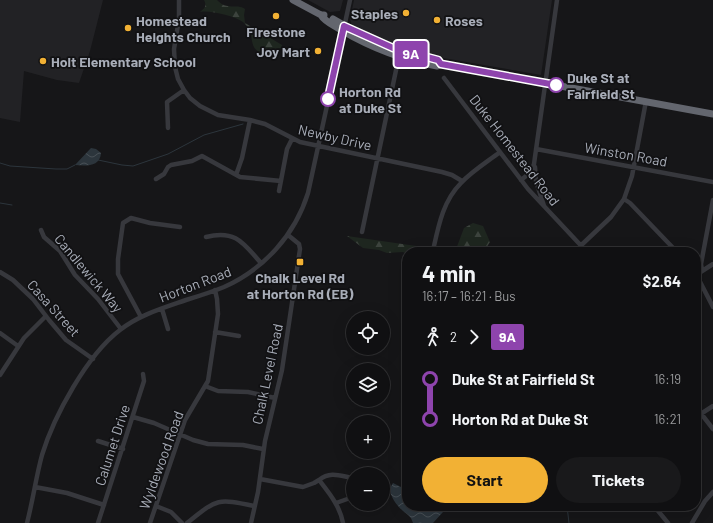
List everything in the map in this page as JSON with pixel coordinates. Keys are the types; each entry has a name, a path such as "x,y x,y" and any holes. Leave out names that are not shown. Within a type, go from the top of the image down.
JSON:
{"highway":[{"path":"294,0 321,15 324,19 383,50 429,65 437,66 441,64 713,114"},
{"path":"343,28 393,48 438,60 441,64"}],"street":[{"name":"Newby Drive","path":"179,0 179,19 174,49 174,59 178,79 184,90 195,102 208,111 224,116 265,124 292,139 318,146 447,173 462,181"},
{"name":"Horton Road","path":"27,523 40,463 50,433 74,388 93,358 108,341 121,329 141,317 215,290 243,277 261,263 288,235 298,219 305,202 350,0"},
{"path":"521,180 531,172 534,164 557,0"},
{"path":"362,232 399,56"},
{"name":"Duke Homestead Road","path":"444,78 521,180 544,208 581,246"},
{"path":"168,128 167,102 184,90"},
{"path":"581,246 611,217 624,199 629,188 646,101"},
{"path":"236,175 242,158 250,120"},
{"path":"279,191 287,149 292,139"},
{"name":"Winston Road","path":"536,149 713,182"},
{"path":"434,246 442,213 462,181 500,152"},
{"path":"156,179 164,174 171,165 192,161 202,156 242,178 281,181"},
{"path":"534,164 536,181 544,208"},
{"path":"624,199 630,203 672,247"},
{"path":"713,200 701,264 702,270 713,264"},
{"path":"141,317 118,274 118,259 123,223 131,218 150,223 180,227"},
{"name":"Candlewick Way","path":"41,230 44,237 60,251 79,280 98,299 121,329"},
{"path":"206,237 220,234 237,238 249,248 261,263"},
{"name":"Chalk Level Road","path":"251,523 260,479 264,449 282,370 300,249 299,244 288,235"},
{"name":"Casa Street","path":"0,272 20,286 33,299 66,340 93,358"},
{"path":"701,284 713,307"},
{"name":"Wyldewood Road","path":"150,523 187,415 205,386 208,378 218,305 215,290"},
{"path":"162,309 168,329"},
{"path":"0,375 18,346 33,328 46,316"},
{"path":"215,332 239,336"},
{"path":"0,333 18,346"},
{"name":"Calumet Drive","path":"98,523 144,381 143,374"},
{"path":"205,386 218,391 248,392 275,398"},
{"path":"713,406 701,414 713,429"},
{"path":"133,416 208,444 264,449"},
{"path":"98,441 123,449"},
{"path":"260,479 303,487 314,483 326,475 332,474 346,477"},
{"path":"319,480 336,503 343,523"},
{"path":"35,487 67,493 104,505"},
{"path":"701,508 713,492"},
{"path":"336,503 346,499"},
{"path":"186,523 209,505 218,502 227,501 254,506"},
{"path":"156,506 171,512 182,523"},
{"path":"658,511 668,523"},
{"path":"692,523 699,511"}],"shaded area":[{"name":"Holt Elementary School","path":"0,0 103,0 90,51 79,83 57,80 24,71 20,122 0,118"},
{"path":"308,0 343,0 340,11 330,12"},
{"path":"354,0 552,0 541,75 426,55 396,46 352,25 350,19"}],"green space":[{"path":"204,0 217,0 224,5 242,7 245,9 245,23 282,45 281,48 268,52 258,52 253,45 251,31 243,22 222,14 200,12 205,7"},
{"path":"473,223 483,226 490,242 487,247 457,247 464,228"},
{"path":"347,236 423,247 402,247 402,252 387,253 379,250 363,248"}],"water":[{"path":"91,148 96,149 101,153 98,161 92,165 75,165"},
{"path":"393,483 402,488 402,510 392,497 390,491"},
{"path":"403,511 443,512 433,523 413,523 410,517"}],"waterway":[{"path":"98,160 133,166 168,154 204,135 243,124"},
{"path":"0,163 10,166 56,169 67,169 75,165"},
{"path":"0,203 12,205"},
{"path":"568,511 569,523"}],"bus line":[{"name":"9A","path":"328,99 344,26 400,51 438,60 441,64 556,85"}],"place":[{"name":"Staples","path":"406,13"},
{"name":"Firestone","path":"276,16"},
{"name":"Roses","path":"437,20"},
{"name":"Homestead Heights Church","path":"128,28"},
{"name":"Joy Mart","path":"318,51"},
{"name":"Holt Elementary School","path":"43,61"},
{"name":"Duke St at Fairfield St","path":"556,85"},
{"name":"Horton Rd at Duke St","path":"328,99"},
{"name":"Chalk Level Rd at Horton Rd (EB)","path":"300,262"}]}
